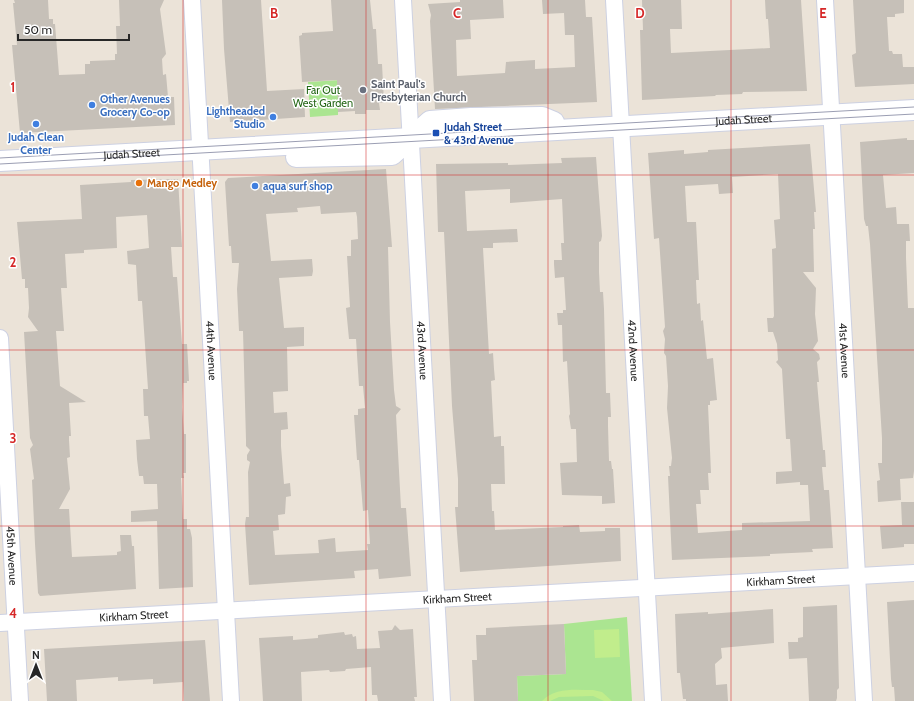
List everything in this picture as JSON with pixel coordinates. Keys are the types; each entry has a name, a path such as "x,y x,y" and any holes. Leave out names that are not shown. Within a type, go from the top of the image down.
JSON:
{"street":[{"name":"44th Avenue","path":"192,0 231,701"},
{"name":"43rd Avenue","path":"403,0 442,701"},
{"name":"42nd Avenue","path":"614,0 653,701"},
{"name":"41st Avenue","path":"825,0 864,701"},
{"name":"Judah Street","path":"0,161 914,110"},
{"name":"45th Avenue","path":"0,338 8,623 20,701"},
{"name":"Kirkham Street","path":"8,623 914,573"}],"green space":[{"name":"Far Out West Garden","path":"341,80 338,98 338,115 310,117 308,82"},
{"path":"627,617 632,701 518,701 517,676 566,674 564,624"},
{"path":"619,629 620,657 595,658 594,630"},
{"path":"593,690 602,692 612,701 604,701 593,696 559,697 550,701 542,701 553,693 559,691"}],"building":[{"path":"14,0 48,0 49,19 53,19 53,24 55,24 59,75 85,74 85,64 90,64 90,61 115,60 115,54 117,54 116,26 120,26 119,0 164,0 160,9 166,54 162,59 163,75 166,74 168,97 174,97 175,125 20,133 12,45 17,45"},
{"path":"222,0 261,0 267,91 304,89 305,117 230,122 224,49"},
{"path":"331,0 370,0 373,29 376,29 378,64 382,64 384,102 379,103 380,110 366,110 366,114 355,114 355,111 338,112 337,80 302,82 299,36 302,35 302,33 333,31"},
{"path":"460,0 503,0 504,18 470,20 471,39 456,40 457,76 505,73 506,62 535,60 535,69 575,67 574,35 565,35 564,13 543,14 542,0 585,0 586,17 592,17 597,102 435,109 430,21 431,15 428,4 460,2"},
{"path":"642,0 681,0 682,29 670,29 671,53 770,48 765,0 801,0 807,91 743,92 742,94 642,100 640,30 643,30"},
{"path":"853,0 904,0 904,13 895,14 895,17 887,17 889,51 892,51 893,54 902,54 903,67 914,67 914,84 855,87 852,55 856,53"},
{"path":"907,138 907,140 914,140 914,173 883,175 886,208 896,207 897,224 909,224 910,241 906,241 906,258 908,308 914,308 914,471 913,478 900,479 901,500 878,502 877,481 880,480 878,463 882,463 882,438 870,244 868,226 866,226 864,219 860,142"},
{"path":"810,144 816,212 814,212 815,229 813,229 814,272 803,272 816,288 815,314 818,341 813,349 819,354 820,359 817,362 819,382 817,382 826,467 822,467 824,490 829,490 833,548 812,549 813,552 770,554 770,556 672,560 668,476 670,476 669,466 671,466 672,458 667,408 668,386 666,356 664,353 665,339 663,331 665,327 659,238 654,239 648,153 684,150 684,154 708,152 708,150","holes":["778,174 780,219 774,220 776,248 772,249 774,316 773,318 767,318 768,332 773,332 777,344 778,360 776,362 782,369 786,439 790,439 792,471 776,472 776,484 800,482 800,485 808,485 810,521 742,523 742,530 698,533 696,504 701,504 700,490 709,490 708,473 711,473 708,405 710,405 710,401 717,400 713,358 707,359 703,320 701,321 700,303 697,304 696,280 699,280 696,222 687,222 685,186 718,184 719,194 733,193 732,177"]},
{"path":"596,157 602,236 601,241 599,242 600,292 603,292 606,393 610,393 611,417 608,417 609,461 611,461 613,469 615,503 602,504 602,496 562,495 560,463 577,462 576,429 571,429 569,416 567,361 563,362 562,325 558,325 557,313 563,313 563,310 566,310 564,277 555,278 554,264 554,260 562,260 561,243 564,243 562,199 510,203 510,189 465,191 467,231 517,229 518,242 493,243 493,248 483,248 489,354 493,353 495,380 491,381 494,437 501,436 501,446 504,446 505,484 491,484 492,511 494,511 495,530 579,525 580,532 605,531 605,528 620,528 621,561 460,572 455,507 458,507 458,479 452,406 444,232 438,232 436,164 508,163 508,165 562,163 561,158"},
{"path":"386,169 392,247 388,247 394,390 396,406 401,409 396,415 401,508 406,508 411,576 379,579 378,569 354,571 355,578 249,585 245,524 246,517 249,517 248,472 250,462 247,460 247,455 250,450 246,446 243,331 239,331 237,289 239,263 232,263 231,246 229,246 225,182 228,178","holes":["320,206 321,214 356,212 357,217 358,239 351,240 351,256 347,256 350,307 346,308 349,339 356,339 359,386 363,386 365,408 358,409 358,415 354,415 357,460 359,460 363,511 368,510 370,544 367,544 368,550 336,552 335,538 318,540 319,553 275,555 273,531 279,530 278,515 285,514 286,497 291,496 290,483 284,484 281,446 281,430 288,429 287,412 274,413 273,392 288,391 287,347 304,346 304,327 284,328 279,278 312,276 313,271 312,259 271,261 266,214 298,212 297,208"]},
{"path":"178,179 182,247 171,247 173,277 177,277 182,344 187,344 189,381 187,381 187,383 183,383 182,407 184,434 186,434 186,473 183,473 184,478 181,478 183,519 187,519 187,529 190,529 192,538 193,587 159,589 157,521 131,522 131,511 158,509 157,484 144,484 143,476 139,476 136,440 150,439 148,416 144,416 143,389 148,389 142,301 138,301 136,265 128,264 127,251 149,248 147,215 116,217 117,248 84,250 84,253 65,254 67,288 61,288 64,331 56,331 60,386 86,402 69,403 71,436 69,436 70,457 67,458 70,489 59,509 69,509 72,557 117,555 117,552 121,551 120,535 131,535 132,546 134,546 136,589 40,596 38,593 35,544 32,480 34,479 30,449 33,445 30,438 24,332 38,331 28,317 28,288 25,288 25,279 22,279 17,222 82,219 80,185 131,182 131,180"},
{"path":"901,502 914,502 914,544 904,544 904,547 882,549 880,526 902,525"},
{"path":"914,600 914,701 895,701 894,687 892,687 891,679 887,602"},
{"path":"837,605 839,688 837,690 837,698 836,701 809,701 807,658 789,659 788,642 798,642 798,638 803,637 803,607"},
{"path":"773,609 774,643 721,648 722,658 715,664 716,685 727,684 728,701 686,701 686,699 683,699 680,673 677,673 675,614 708,612 708,614"},
{"path":"564,624 566,674 517,676 518,701 474,701 472,660 477,660 476,635 486,635 486,628"},
{"path":"395,625 400,630 413,629 417,697 414,697 415,701 378,701 377,695 372,695 371,667 346,669 345,671 330,672 329,670 301,672 302,701 263,701 259,638 293,636 293,640 318,638 318,635 344,632 345,635 352,634 353,637 356,636 357,649 380,648 378,631 392,630"},
{"path":"205,640 210,701 184,701 183,682 153,684 153,679 118,681 118,677 76,680 77,701 47,701 44,649"}],"tram line":[{"path":"0,158 914,107"},
{"path":"0,164 914,114"}],"place":[{"name":"Saint Paul's Presbyterian Church","path":"363,90"},
{"name":"Other Avenues Grocery Co-op","path":"92,105"},
{"name":"Lightheaded Studio","path":"273,117"},
{"name":"Judah Clean Center","path":"36,124"},
{"name":"Judah Street & 43rd Avenue","path":"436,133"},
{"name":"Mango Medley","path":"139,183"},
{"name":"aqua surf shop","path":"255,186"}]}
